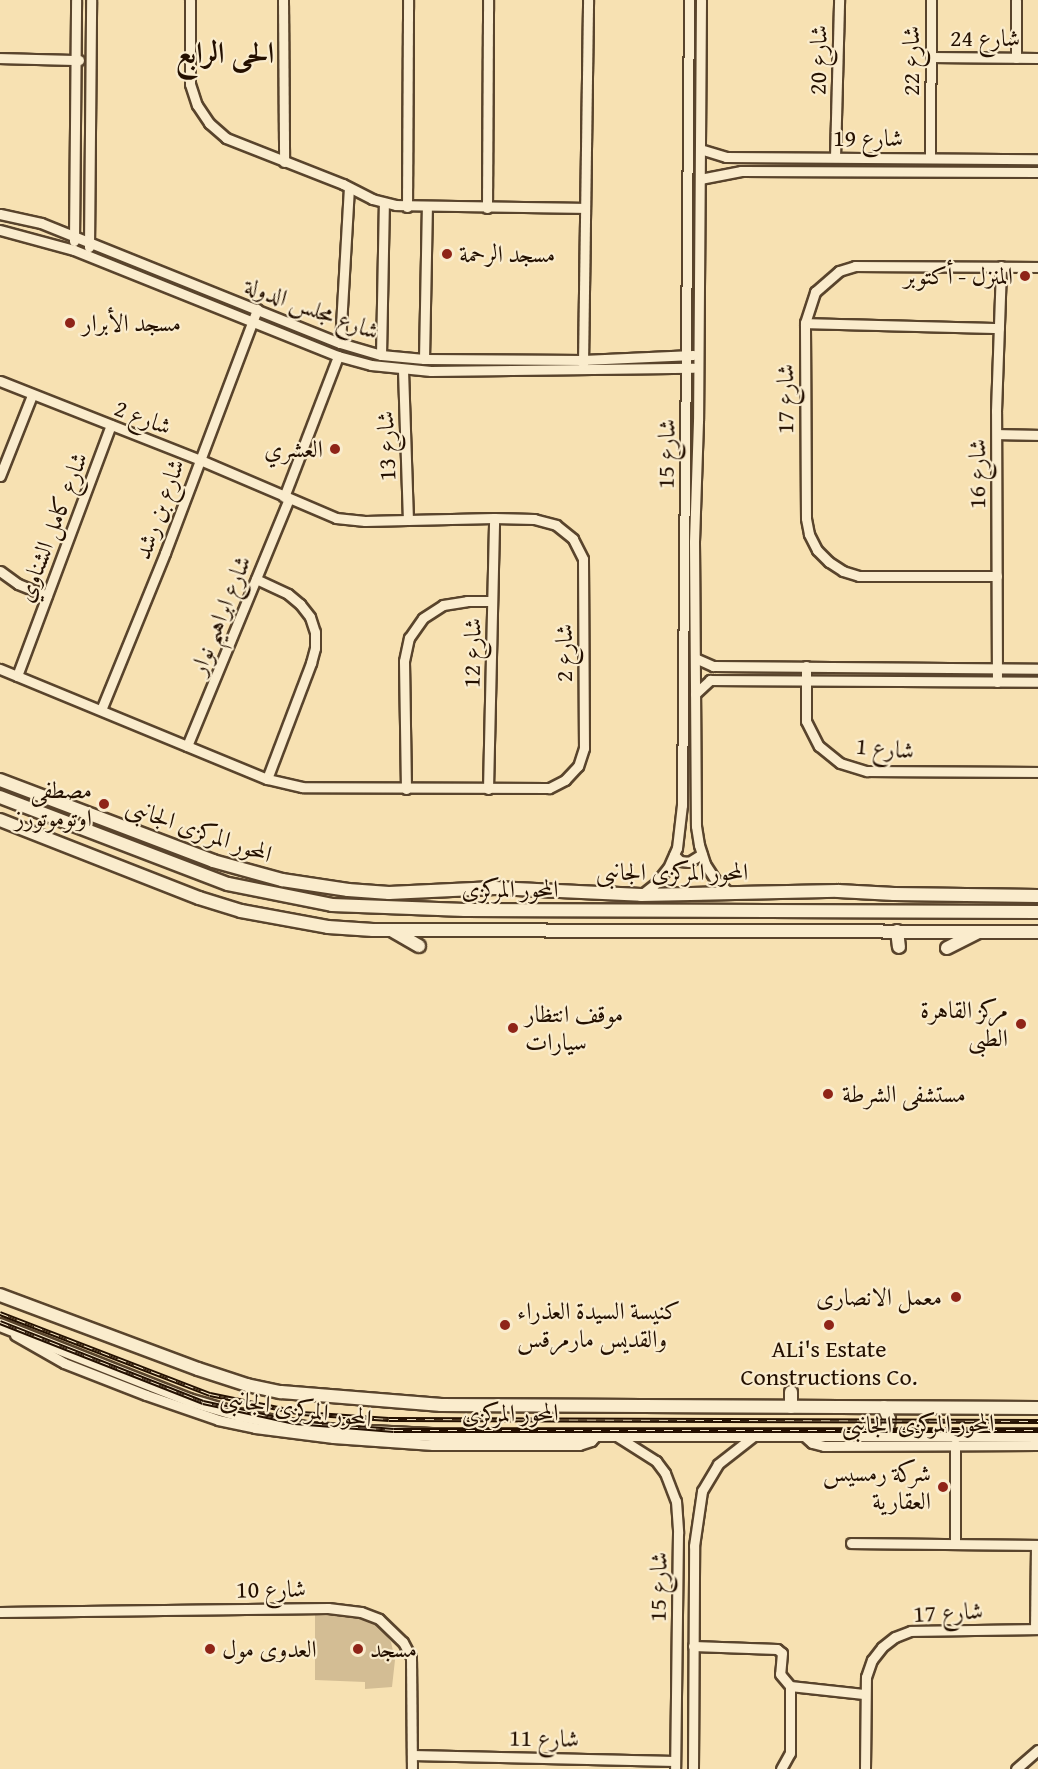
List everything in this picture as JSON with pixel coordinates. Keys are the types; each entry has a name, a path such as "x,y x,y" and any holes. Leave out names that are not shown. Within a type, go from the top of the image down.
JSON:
{"main road":[{"name":"المحور المركزى الجانبى","path":"0,780 213,861 282,880 389,893 495,888 641,895 871,892 1038,896"},
{"name":"المحور المركزى","path":"0,797 228,884 289,899 332,905 437,909 1038,912"},
{"name":"المحور المركزى","path":"0,820 156,882 241,911 328,927 392,930 1038,932"},
{"path":"84,829 111,849 112,855 105,862"},
{"path":"136,850 129,856 130,866 156,882"},
{"path":"437,909 495,888"},
{"path":"871,892 897,911"},
{"path":"392,930 419,946"},
{"path":"897,930 899,948"},
{"path":"947,948 979,931"},
{"name":"المحور المركزى","path":"0,1294 187,1366 273,1391 441,1405 1038,1408"},
{"name":"المحور المركزى","path":"2,1325 165,1392 222,1411 276,1424 327,1431 401,1434 1038,1435"},
{"path":"791,1392 791,1407"},
{"path":"884,1407 889,1419 886,1435"}],"street":[{"path":"74,250 76,0"},
{"path":"89,256 91,0"},
{"path":"190,0 190,84 197,105 209,123 226,138 384,203 407,207 585,208"},
{"path":"283,0 284,162"},
{"path":"407,207 408,0"},
{"path":"487,208 488,0"},
{"path":"583,371 588,0"},
{"name":"شارع 15","path":"641,895 654,885 674,855 681,826 698,368 700,149 694,89 690,0"},
{"name":"شارع 15","path":"701,0 694,89 684,541 690,626 695,658 696,826 702,854 716,881 730,893"},
{"name":"شارع 20","path":"835,157 839,0"},
{"name":"شارع 22","path":"930,158 931,0"},
{"path":"1016,0 1016,58"},
{"name":"شارع 24","path":"931,57 1038,58"},
{"path":"0,58 91,61"},
{"name":"شارع 19","path":"700,149 726,157 1038,159"},
{"path":"885,157 885,172"},
{"name":"شارع 19","path":"700,179 741,171 1038,171"},
{"path":"340,343 349,188"},
{"path":"381,355 384,203"},
{"path":"427,207 428,359 431,371"},
{"name":"شارع مجلس الدولة","path":"0,214 41,223 340,343 381,355 428,359 583,360 698,354"},
{"name":"شارع مجلس الدولة","path":"0,230 74,250 339,356 403,370 583,371 698,368"},
{"name":"شارع 17","path":"997,576 860,576 843,571 829,562 817,549 809,534 806,518 805,323 815,292 833,276 855,266 1038,267"},
{"name":"شارع 16","path":"997,681 997,434 1001,266"},
{"name":"شارع بن رشد","path":"101,710 165,553 198,459 257,309"},
{"path":"805,323 999,328"},
{"name":"شارع ابراهيم نوار","path":"188,746 256,579 339,356"},
{"name":"شارع 13","path":"403,370 408,520"},
{"name":"شارع 2","path":"0,381 198,459 336,518 365,521 534,519 556,525 573,539 583,559 584,748 578,766 565,780 549,788 320,789 267,779 0,669"},
{"path":"0,476 32,395"},
{"name":"شارع كامل الشناوي","path":"17,676 111,425"},
{"path":"997,434 1038,435"},
{"name":"شارع 12","path":"488,789 494,518"},
{"path":"0,571 18,584 47,596"},
{"path":"256,579 288,594 300,604 310,617 315,632 315,648 311,663 267,779"},
{"path":"406,789 404,662 409,638 423,618 443,605 467,601 492,601"},
{"path":"695,658 712,666 1038,669"},
{"name":"شارع 1","path":"806,666 806,721 819,746 840,763 867,771 1038,772"},
{"path":"695,694 710,680 1038,682"},
{"path":"674,855 680,861 689,862 702,854"},
{"name":"شارع 15","path":"613,1433 656,1461 665,1473 676,1501 678,1533 675,1765"},
{"name":"شارع 15","path":"693,1769 694,1546 702,1491 718,1464 756,1435"},
{"name":"المحور المركزى الجانبى","path":"802,1435 812,1443 824,1446 1038,1444"},
{"path":"955,1444 955,1544"},
{"path":"851,1543 1037,1545 1037,1629"},
{"name":"شارع 10","path":"0,1612 328,1608 361,1612 379,1618 393,1629 411,1657 412,1769"},
{"name":"شارع 17","path":"865,1769 864,1694 872,1660 882,1647 903,1634 928,1630 1037,1629"},
{"path":"693,1646 777,1649 782,1653 780,1674 790,1686 790,1753 781,1769"},
{"path":"790,1686 864,1694"},
{"path":"1016,1769 1038,1750"},
{"name":"شارع 11","path":"412,1755 675,1765"}],"shaded area":[{"path":"315,1609 358,1613 378,1623 391,1642 395,1660 392,1687 365,1689 365,1682 315,1680"}],"railway":[{"path":"0,1313 210,1394 302,1413 389,1419 1038,1421"},
{"path":"0,1322 203,1402 295,1422 394,1430 1038,1430"}],"place":[{"name":"مسجد الرحمة","path":"447,254"},
{"name":"المنزل - أكتوبر","path":"1025,276"},
{"name":"مسجد الأبرار","path":"70,323"},
{"name":"العشري","path":"335,449"},
{"name":"مصطفى اوتوموتورز","path":"104,804"},
{"name":"مركز القاهرة الطبى","path":"1021,1024"},
{"name":"موقف انتظار سيارات","path":"513,1028"},
{"name":"مستشفى الشرطة","path":"828,1094"},
{"name":"معمل الانصارى","path":"956,1297"},
{"name":"كنيسة السيدة العذراء والقديس مارمرقس","path":"505,1325"},
{"name":"ALi's Estate Constructions Co.","path":"829,1325"},
{"name":"شركة رمسيس العقارية","path":"943,1487"},
{"name":"العدوى مول","path":"210,1649"},
{"name":"مسجد","path":"358,1649"}],"district":[{"name":"الحى الرابع","path":"225,52"}]}
